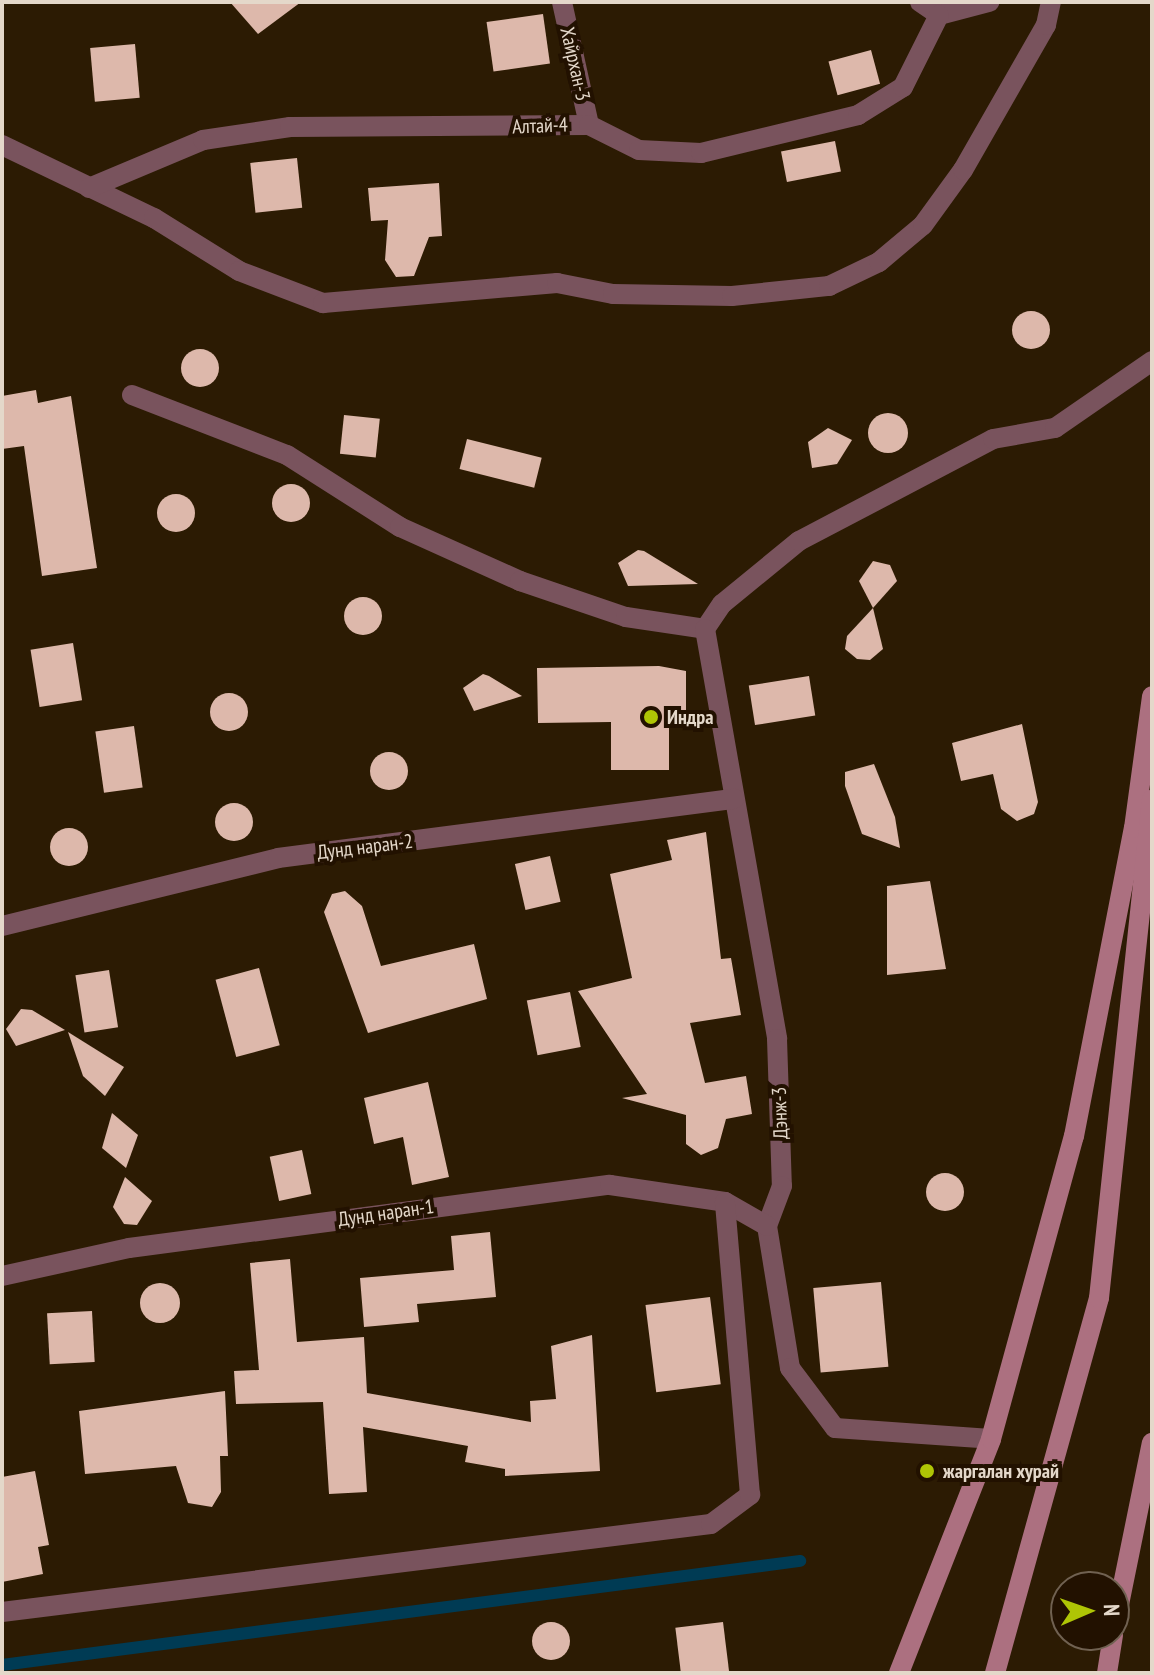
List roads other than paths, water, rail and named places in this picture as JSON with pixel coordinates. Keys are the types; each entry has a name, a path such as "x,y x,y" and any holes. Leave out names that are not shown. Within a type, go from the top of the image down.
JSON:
{"main road":[{"path":"899,1673 991,1439 1074,1136 1134,828 1152,696"},
{"path":"995,1673 1099,1298 1152,796"},
{"path":"1126,1571 1152,1443"},
{"path":"1107,1673 1111,1651"}],"street":[{"name":"Хайрхан-3","path":"562,2 589,125"},
{"path":"920,2 939,15 989,2"},
{"path":"2,145 89,188 239,271 323,303 557,283 613,294 673,295 829,286 879,262 923,225 971,157 1046,25 1051,2"},
{"name":"Алтай-4","path":"89,188 203,140 290,127 589,125 639,150 701,153 858,115 903,87 939,15"},
{"path":"132,395 287,455 400,527 520,581 626,617 705,629 722,604 799,541 993,439 1055,428 1152,361"},
{"name":"Дэнж-3","path":"705,629 777,1039 782,1186 767,1226 790,1368 835,1428 991,1439"},
{"name":"Дунд наран-2","path":"2,926 278,858 734,799"},
{"name":"Дунд наран-1","path":"2,1276 129,1248 610,1185 725,1202 767,1226"},
{"path":"2,1612 711,1524 750,1495 725,1202"}],"waterway":[{"path":"2,1665 800,1561"}],"place":[{"name":"Индра","path":"651,717"},
{"name":"жаргалан хурай","path":"927,1471"}]}
